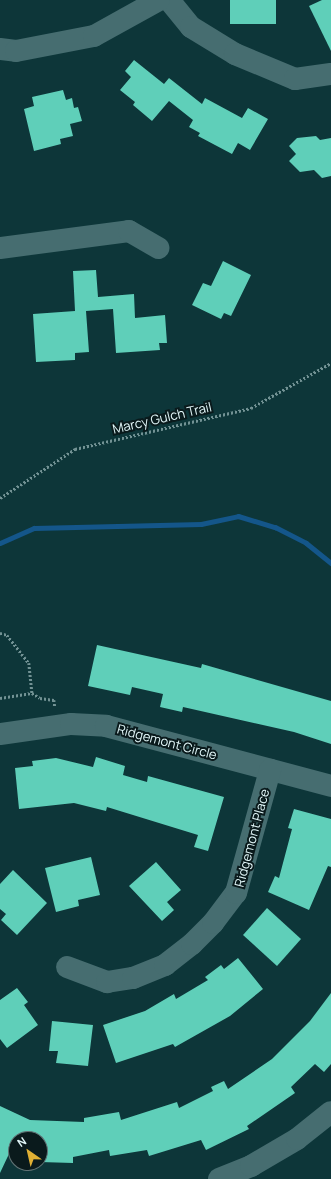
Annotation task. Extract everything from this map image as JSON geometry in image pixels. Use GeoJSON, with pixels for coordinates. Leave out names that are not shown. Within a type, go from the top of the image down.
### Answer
{"type":"FeatureCollection","features":[{"type":"Feature","properties":{"kind":"street"},"geometry":{"type":"LineString","coordinates":[[0,49],[16,51],[94,36],[159,0]]}},
{"type":"Feature","properties":{"kind":"street"},"geometry":{"type":"LineString","coordinates":[[169,0],[191,27],[235,54],[295,79],[331,74]]}},
{"type":"Feature","properties":{"kind":"street"},"geometry":{"type":"LineString","coordinates":[[0,248],[129,231],[158,248]]}},
{"type":"Feature","properties":{"kind":"street","name":"Ridgemont Circle"},"geometry":{"type":"LineString","coordinates":[[0,734],[55,725],[106,726],[331,786]]}},
{"type":"Feature","properties":{"kind":"street","name":"Ridgemont Place"},"geometry":{"type":"LineString","coordinates":[[67,967],[107,982],[133,978],[165,965],[203,934],[236,893],[270,770]]}},
{"type":"Feature","properties":{"kind":"street"},"geometry":{"type":"LineString","coordinates":[[219,1179],[251,1166],[297,1139],[331,1112]]}},
{"type":"Feature","properties":{"kind":"path","name":"Marcy Gulch Trail"},"geometry":{"type":"LineString","coordinates":[[0,498],[75,449],[251,408],[331,363]]}},
{"type":"Feature","properties":{"kind":"path"},"geometry":{"type":"LineString","coordinates":[[0,633],[8,636],[29,663],[32,693]]}},
{"type":"Feature","properties":{"kind":"path"},"geometry":{"type":"LineString","coordinates":[[0,698],[32,693],[40,698],[54,700],[55,725]]}},
{"type":"Feature","properties":{"kind":"building"},"geometry":{"type":"Polygon","coordinates":[[[230,0],[276,0],[276,24],[230,24],[230,0]]]}},
{"type":"Feature","properties":{"kind":"building"},"geometry":{"type":"Polygon","coordinates":[[[322,0],[331,0],[331,51],[309,6],[322,0]]]}},
{"type":"Feature","properties":{"kind":"building"},"geometry":{"type":"Polygon","coordinates":[[[134,60],[164,84],[169,78],[202,104],[205,98],[242,118],[248,108],[268,119],[250,150],[238,143],[232,154],[198,136],[200,133],[189,127],[193,120],[169,101],[152,121],[133,105],[135,102],[120,90],[131,77],[125,71],[134,60]]]}},
{"type":"Feature","properties":{"kind":"building"},"geometry":{"type":"Polygon","coordinates":[[[63,90],[66,100],[72,98],[74,108],[78,107],[82,121],[70,124],[73,136],[60,139],[61,144],[34,151],[24,109],[34,106],[32,97],[63,90]]]}},
{"type":"Feature","properties":{"kind":"building"},"geometry":{"type":"Polygon","coordinates":[[[316,136],[320,140],[331,138],[331,176],[322,178],[314,170],[300,172],[289,161],[296,154],[289,146],[297,138],[316,136]]]}},
{"type":"Feature","properties":{"kind":"building"},"geometry":{"type":"Polygon","coordinates":[[[223,261],[251,275],[231,316],[224,313],[221,319],[192,305],[203,283],[211,286],[223,261]]]}},
{"type":"Feature","properties":{"kind":"building"},"geometry":{"type":"Polygon","coordinates":[[[96,270],[98,297],[134,294],[135,318],[165,315],[167,343],[159,343],[160,350],[116,353],[113,309],[86,311],[89,352],[75,353],[75,360],[36,362],[33,314],[75,311],[73,271],[96,270]]]}},
{"type":"Feature","properties":{"kind":"building"},"geometry":{"type":"Polygon","coordinates":[[[97,645],[201,668],[202,664],[331,701],[331,744],[294,732],[183,707],[182,712],[160,707],[163,694],[132,687],[130,695],[88,686],[97,645]]]}},
{"type":"Feature","properties":{"kind":"building"},"geometry":{"type":"Polygon","coordinates":[[[96,757],[125,766],[123,775],[147,782],[148,776],[224,797],[208,851],[194,847],[198,835],[107,807],[106,811],[74,803],[19,809],[15,768],[33,766],[32,761],[56,758],[93,767],[96,757]]]}},
{"type":"Feature","properties":{"kind":"building"},"geometry":{"type":"Polygon","coordinates":[[[294,809],[331,819],[331,867],[328,866],[309,910],[268,892],[275,876],[279,878],[292,829],[288,828],[294,809]]]}},
{"type":"Feature","properties":{"kind":"building"},"geometry":{"type":"Polygon","coordinates":[[[91,857],[100,895],[78,900],[79,906],[56,912],[45,868],[91,857]]]}},
{"type":"Feature","properties":{"kind":"building"},"geometry":{"type":"Polygon","coordinates":[[[156,862],[181,890],[167,902],[174,910],[162,921],[129,886],[156,862]]]}},
{"type":"Feature","properties":{"kind":"building"},"geometry":{"type":"Polygon","coordinates":[[[13,870],[47,903],[17,935],[1,920],[6,914],[0,909],[0,884],[13,870]]]}},
{"type":"Feature","properties":{"kind":"building"},"geometry":{"type":"Polygon","coordinates":[[[267,908],[301,939],[277,966],[243,935],[267,908]]]}},
{"type":"Feature","properties":{"kind":"building"},"geometry":{"type":"Polygon","coordinates":[[[238,958],[263,989],[230,1016],[175,1047],[173,1044],[116,1063],[103,1025],[145,1011],[174,994],[176,999],[208,980],[205,977],[221,965],[224,969],[238,958]]]}},
{"type":"Feature","properties":{"kind":"building"},"geometry":{"type":"Polygon","coordinates":[[[17,988],[28,1002],[24,1005],[38,1025],[7,1048],[0,1039],[0,1000],[17,988]]]}},
{"type":"Feature","properties":{"kind":"building"},"geometry":{"type":"Polygon","coordinates":[[[331,993],[331,1064],[324,1072],[315,1064],[291,1087],[295,1093],[247,1126],[249,1129],[206,1150],[201,1140],[149,1156],[147,1150],[110,1156],[109,1150],[73,1157],[73,1163],[48,1162],[48,1131],[8,1131],[8,1156],[0,1173],[0,1106],[30,1120],[84,1122],[84,1118],[119,1112],[121,1120],[177,1102],[179,1108],[213,1091],[211,1087],[224,1081],[228,1089],[272,1059],[310,1021],[331,993]]]}},
{"type":"Feature","properties":{"kind":"building"},"geometry":{"type":"Polygon","coordinates":[[[52,1021],[93,1025],[88,1066],[56,1063],[58,1051],[49,1051],[52,1021]]]}},
{"type":"Feature","properties":{"kind":"waterway"},"geometry":{"type":"LineString","coordinates":[[0,543],[34,528],[201,524],[238,516],[275,527],[306,543],[331,563]]}}]}
